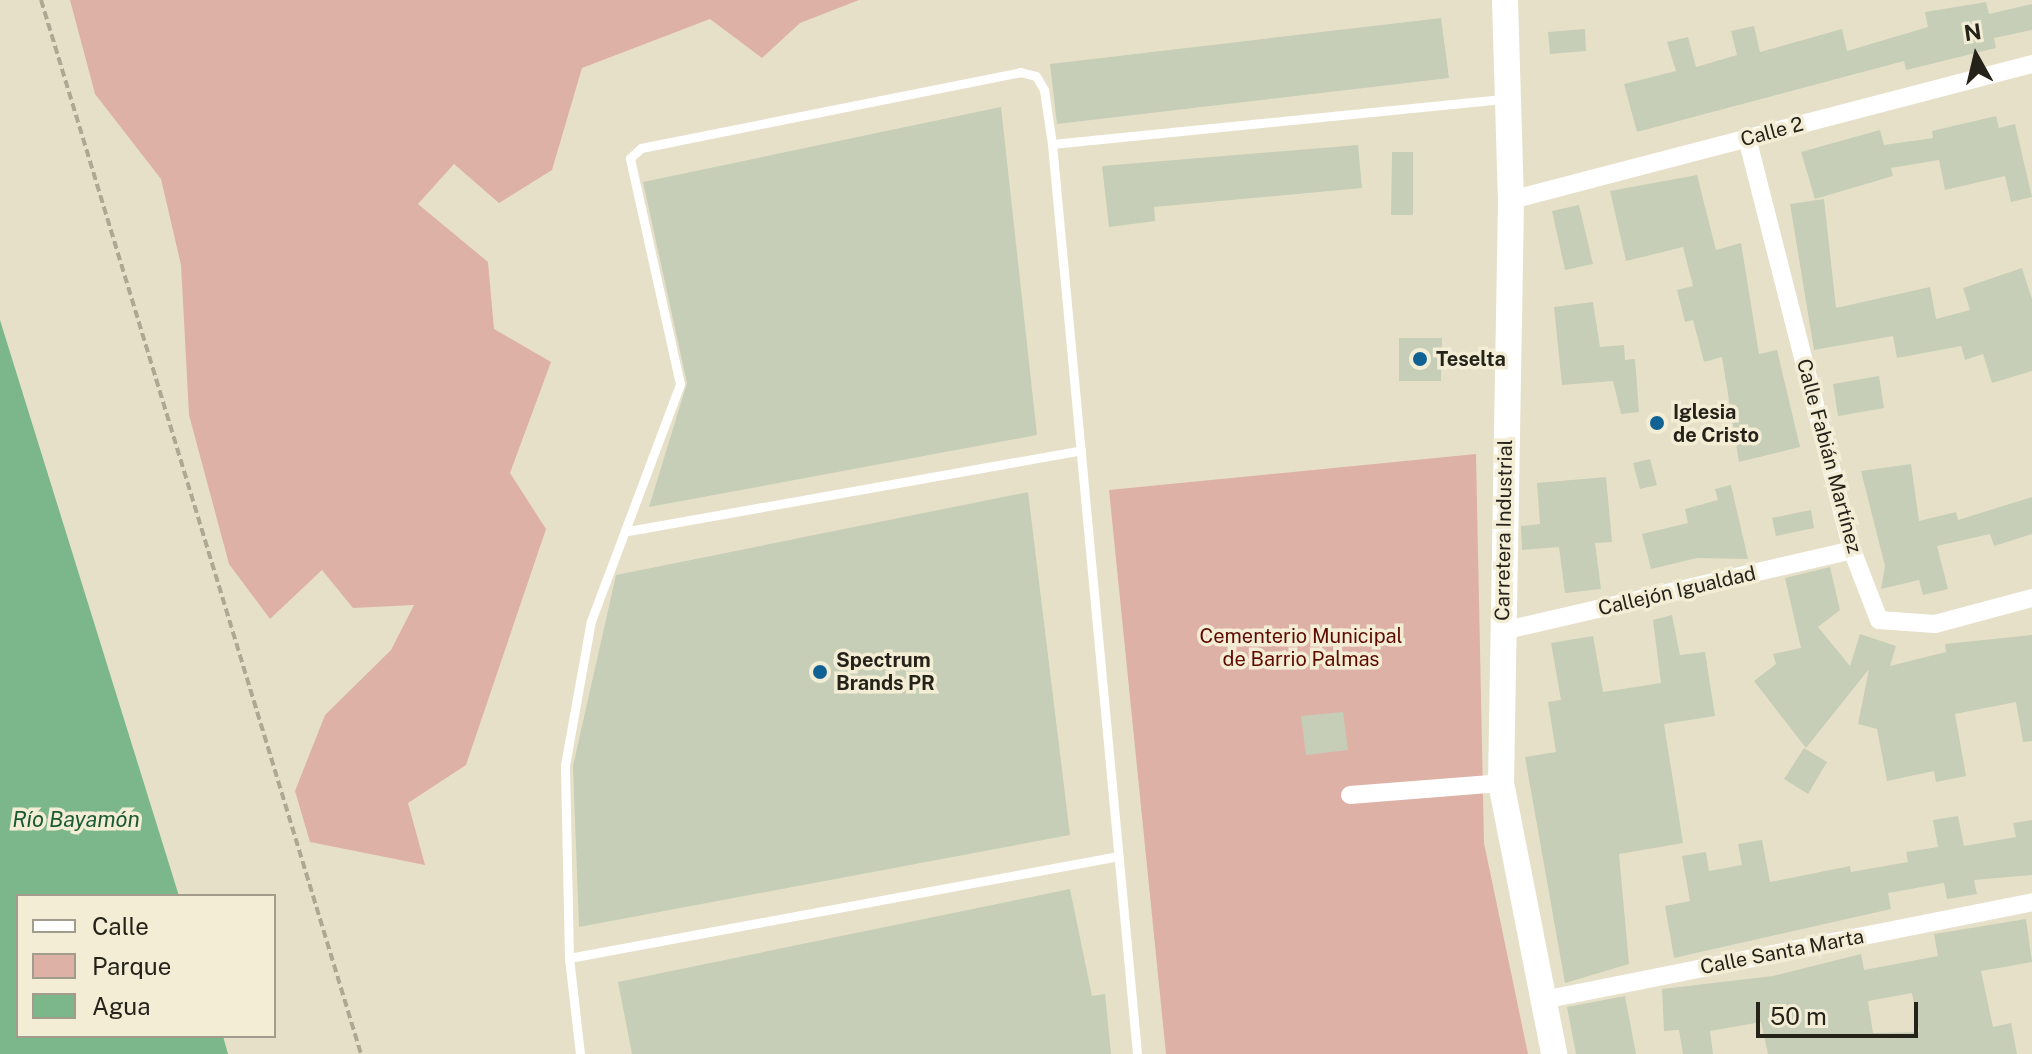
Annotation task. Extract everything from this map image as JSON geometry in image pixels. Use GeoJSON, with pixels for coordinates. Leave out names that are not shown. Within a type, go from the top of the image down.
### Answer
{"type":"FeatureCollection","features":[{"type":"Feature","properties":{"kind":"street","name":"Carretera Industrial"},"geometry":{"type":"LineString","coordinates":[[1505,0],[1511,200],[1501,783],[1554,1054]]}},
{"type":"Feature","properties":{"kind":"street","name":"Calle 2"},"geometry":{"type":"LineString","coordinates":[[1511,200],[2032,64]]}},
{"type":"Feature","properties":{"kind":"street","name":"Calle Fabián Martínez"},"geometry":{"type":"LineString","coordinates":[[1747,138],[1852,550],[1879,620],[1935,624],[2032,598]]}},
{"type":"Feature","properties":{"kind":"street","name":"Callejón Igualdad"},"geometry":{"type":"LineString","coordinates":[[1502,631],[1852,550]]}},
{"type":"Feature","properties":{"kind":"street"},"geometry":{"type":"LineString","coordinates":[[1350,795],[1501,783]]}},
{"type":"Feature","properties":{"kind":"street","name":"Calle Santa Marta"},"geometry":{"type":"LineString","coordinates":[[1543,1000],[2027,904]]}},
{"type":"Feature","properties":{"kind":"lane"},"geometry":{"type":"LineString","coordinates":[[580,1054],[569,958],[565,765],[591,621],[628,531],[680,384],[628,171],[641,148],[1020,72],[1036,76],[1044,90],[1052,144],[1137,1054]]}},
{"type":"Feature","properties":{"kind":"lane"},"geometry":{"type":"LineString","coordinates":[[1052,144],[1508,98]]}},
{"type":"Feature","properties":{"kind":"lane"},"geometry":{"type":"LineString","coordinates":[[628,531],[1081,450]]}},
{"type":"Feature","properties":{"kind":"lane"},"geometry":{"type":"LineString","coordinates":[[569,958],[1119,856]]}},
{"type":"Feature","properties":{"kind":"path"},"geometry":{"type":"LineString","coordinates":[[41,0],[361,1054]]}},
{"type":"Feature","properties":{"kind":"green space"},"geometry":{"type":"Polygon","coordinates":[[[70,0],[859,0],[800,23],[762,58],[710,19],[582,68],[552,170],[499,203],[454,164],[418,204],[488,262],[494,329],[551,362],[510,473],[546,529],[466,765],[408,803],[425,865],[310,842],[295,791],[325,715],[391,650],[414,605],[353,608],[322,570],[270,619],[229,564],[189,415],[181,265],[161,179],[95,94],[70,0]]]}},
{"type":"Feature","properties":{"kind":"green space","name":"Cementerio Municipal de Barrio Palmas"},"geometry":{"type":"Polygon","coordinates":[[[1476,454],[1484,843],[1528,1054],[1166,1054],[1109,490],[1476,454]]]}},
{"type":"Feature","properties":{"kind":"water","name":"Río Bayamón"},"geometry":{"type":"Polygon","coordinates":[[[0,320],[178,894],[16,894],[16,1038],[224,1038],[228,1054],[0,1054],[0,320]]]}},
{"type":"Feature","properties":{"kind":"building"},"geometry":{"type":"Polygon","coordinates":[[[1986,2],[1989,14],[2032,4],[2032,30],[1994,38],[1996,48],[1906,70],[1904,61],[1637,132],[1624,84],[1676,71],[1667,42],[1688,37],[1696,67],[1737,55],[1731,31],[1754,26],[1760,52],[1842,29],[1847,51],[1928,27],[1925,12],[1986,2]]]}},
{"type":"Feature","properties":{"kind":"building"},"geometry":{"type":"Polygon","coordinates":[[[1441,18],[1449,78],[1057,124],[1050,64],[1441,18]]]}},
{"type":"Feature","properties":{"kind":"building"},"geometry":{"type":"Polygon","coordinates":[[[1585,29],[1586,51],[1550,54],[1548,32],[1585,29]]]}},
{"type":"Feature","properties":{"kind":"building"},"geometry":{"type":"Polygon","coordinates":[[[1001,107],[1037,435],[649,507],[687,383],[643,182],[1001,107]]]}},
{"type":"Feature","properties":{"kind":"building"},"geometry":{"type":"Polygon","coordinates":[[[1996,116],[1999,128],[2015,124],[2032,197],[2011,202],[2005,176],[1945,190],[1939,160],[1891,168],[1893,176],[1815,199],[1801,152],[1880,130],[1884,145],[1933,138],[1932,131],[1996,116]]]}},
{"type":"Feature","properties":{"kind":"building"},"geometry":{"type":"Polygon","coordinates":[[[1358,145],[1362,188],[1154,207],[1155,221],[1109,227],[1102,166],[1358,145]]]}},
{"type":"Feature","properties":{"kind":"building"},"geometry":{"type":"Polygon","coordinates":[[[1392,152],[1413,152],[1413,215],[1391,215],[1392,152]]]}},
{"type":"Feature","properties":{"kind":"building"},"geometry":{"type":"Polygon","coordinates":[[[1697,175],[1716,250],[1741,243],[1759,354],[1777,350],[1800,447],[1739,462],[1722,357],[1704,362],[1693,320],[1685,322],[1677,290],[1693,286],[1683,247],[1626,261],[1610,191],[1697,175]]]}},
{"type":"Feature","properties":{"kind":"building"},"geometry":{"type":"Polygon","coordinates":[[[1824,199],[1836,308],[1930,287],[1936,319],[1970,310],[1963,288],[2022,268],[2032,299],[2032,371],[1992,383],[1983,354],[1965,360],[1961,346],[1897,358],[1893,336],[1814,350],[1790,204],[1824,199]]]}},
{"type":"Feature","properties":{"kind":"building"},"geometry":{"type":"Polygon","coordinates":[[[1579,205],[1593,264],[1565,270],[1552,211],[1579,205]]]}},
{"type":"Feature","properties":{"kind":"building"},"geometry":{"type":"Polygon","coordinates":[[[1593,302],[1600,347],[1624,345],[1625,360],[1635,359],[1639,412],[1621,414],[1613,381],[1562,385],[1554,307],[1593,302]]]}},
{"type":"Feature","properties":{"kind":"building","name":"Teselta"},"geometry":{"type":"Polygon","coordinates":[[[1399,338],[1442,338],[1441,381],[1399,381],[1399,338]]]}},
{"type":"Feature","properties":{"kind":"building"},"geometry":{"type":"Polygon","coordinates":[[[1879,376],[1884,408],[1838,416],[1833,384],[1879,376]]]}},
{"type":"Feature","properties":{"kind":"building"},"geometry":{"type":"Polygon","coordinates":[[[1650,459],[1657,485],[1640,489],[1633,463],[1650,459]]]}},
{"type":"Feature","properties":{"kind":"building"},"geometry":{"type":"Polygon","coordinates":[[[1911,464],[1919,521],[1956,512],[1958,520],[2032,497],[2032,534],[1994,546],[1990,534],[1937,546],[1948,589],[1923,595],[1919,580],[1881,589],[1885,566],[1861,471],[1911,464]]]}},
{"type":"Feature","properties":{"kind":"building"},"geometry":{"type":"Polygon","coordinates":[[[1606,477],[1612,542],[1595,543],[1601,589],[1565,593],[1559,547],[1522,550],[1521,526],[1540,524],[1537,483],[1606,477]]]}},
{"type":"Feature","properties":{"kind":"building"},"geometry":{"type":"Polygon","coordinates":[[[1731,485],[1748,559],[1697,558],[1651,569],[1642,534],[1688,523],[1685,509],[1718,500],[1715,489],[1731,485]]]}},
{"type":"Feature","properties":{"kind":"building","name":"Spectrum Brands PR"},"geometry":{"type":"Polygon","coordinates":[[[1028,492],[1070,835],[579,927],[573,766],[616,575],[1028,492]]]}},
{"type":"Feature","properties":{"kind":"building"},"geometry":{"type":"Polygon","coordinates":[[[1811,510],[1814,528],[1776,536],[1772,518],[1811,510]]]}},
{"type":"Feature","properties":{"kind":"building"},"geometry":{"type":"Polygon","coordinates":[[[1830,567],[1840,610],[1818,627],[1850,666],[1860,634],[1896,646],[1890,666],[1946,652],[1945,644],[2032,635],[2032,741],[2023,742],[2016,702],[1955,714],[1966,776],[1936,782],[1934,771],[1887,781],[1877,729],[1858,724],[1869,669],[1806,748],[1754,681],[1776,664],[1773,654],[1801,648],[1785,578],[1830,567]]]}},
{"type":"Feature","properties":{"kind":"building"},"geometry":{"type":"Polygon","coordinates":[[[1672,615],[1680,655],[1705,652],[1715,716],[1664,724],[1683,843],[1619,854],[1629,964],[1565,983],[1525,757],[1556,752],[1548,702],[1561,700],[1551,643],[1593,636],[1603,692],[1661,683],[1653,620],[1672,615]]]}},
{"type":"Feature","properties":{"kind":"building"},"geometry":{"type":"Polygon","coordinates":[[[1343,712],[1348,750],[1306,755],[1301,716],[1343,712]]]}},
{"type":"Feature","properties":{"kind":"building"},"geometry":{"type":"Polygon","coordinates":[[[1804,748],[1827,762],[1808,794],[1784,779],[1804,748]]]}},
{"type":"Feature","properties":{"kind":"building"},"geometry":{"type":"Polygon","coordinates":[[[1958,816],[1964,846],[2016,837],[2013,823],[2032,820],[2032,875],[1974,880],[1977,894],[1947,899],[1944,883],[1888,893],[1891,909],[1674,958],[1665,906],[1690,901],[1682,856],[1706,852],[1709,871],[1742,865],[1738,844],[1762,840],[1770,882],[1850,866],[1851,872],[1908,862],[1906,852],[1938,847],[1933,820],[1958,816]]]}},
{"type":"Feature","properties":{"kind":"building"},"geometry":{"type":"Polygon","coordinates":[[[1070,889],[1092,996],[1105,994],[1111,1054],[632,1054],[618,982],[1070,889]]]}},
{"type":"Feature","properties":{"kind":"building"},"geometry":{"type":"Polygon","coordinates":[[[2026,919],[2032,962],[1981,971],[1993,1027],[2011,1023],[2017,1054],[1768,1054],[1761,1022],[1710,1031],[1713,1054],[1683,1054],[1679,1030],[1664,1031],[1662,989],[1773,976],[1861,954],[1864,970],[1938,956],[1934,934],[2026,919]],[[1912,993],[1868,1001],[1873,1033],[1919,1032],[1912,993]]]}},
{"type":"Feature","properties":{"kind":"building"},"geometry":{"type":"Polygon","coordinates":[[[1625,996],[1636,1054],[1576,1054],[1567,1007],[1625,996]]]}},
{"type":"Feature","properties":{"kind":"place","name":"Teselta"},"geometry":{"type":"Point","coordinates":[1420,359]}},
{"type":"Feature","properties":{"kind":"place","name":"Iglesia de Cristo"},"geometry":{"type":"Point","coordinates":[1657,423]}},
{"type":"Feature","properties":{"kind":"place","name":"Spectrum Brands PR"},"geometry":{"type":"Point","coordinates":[820,672]}}]}
